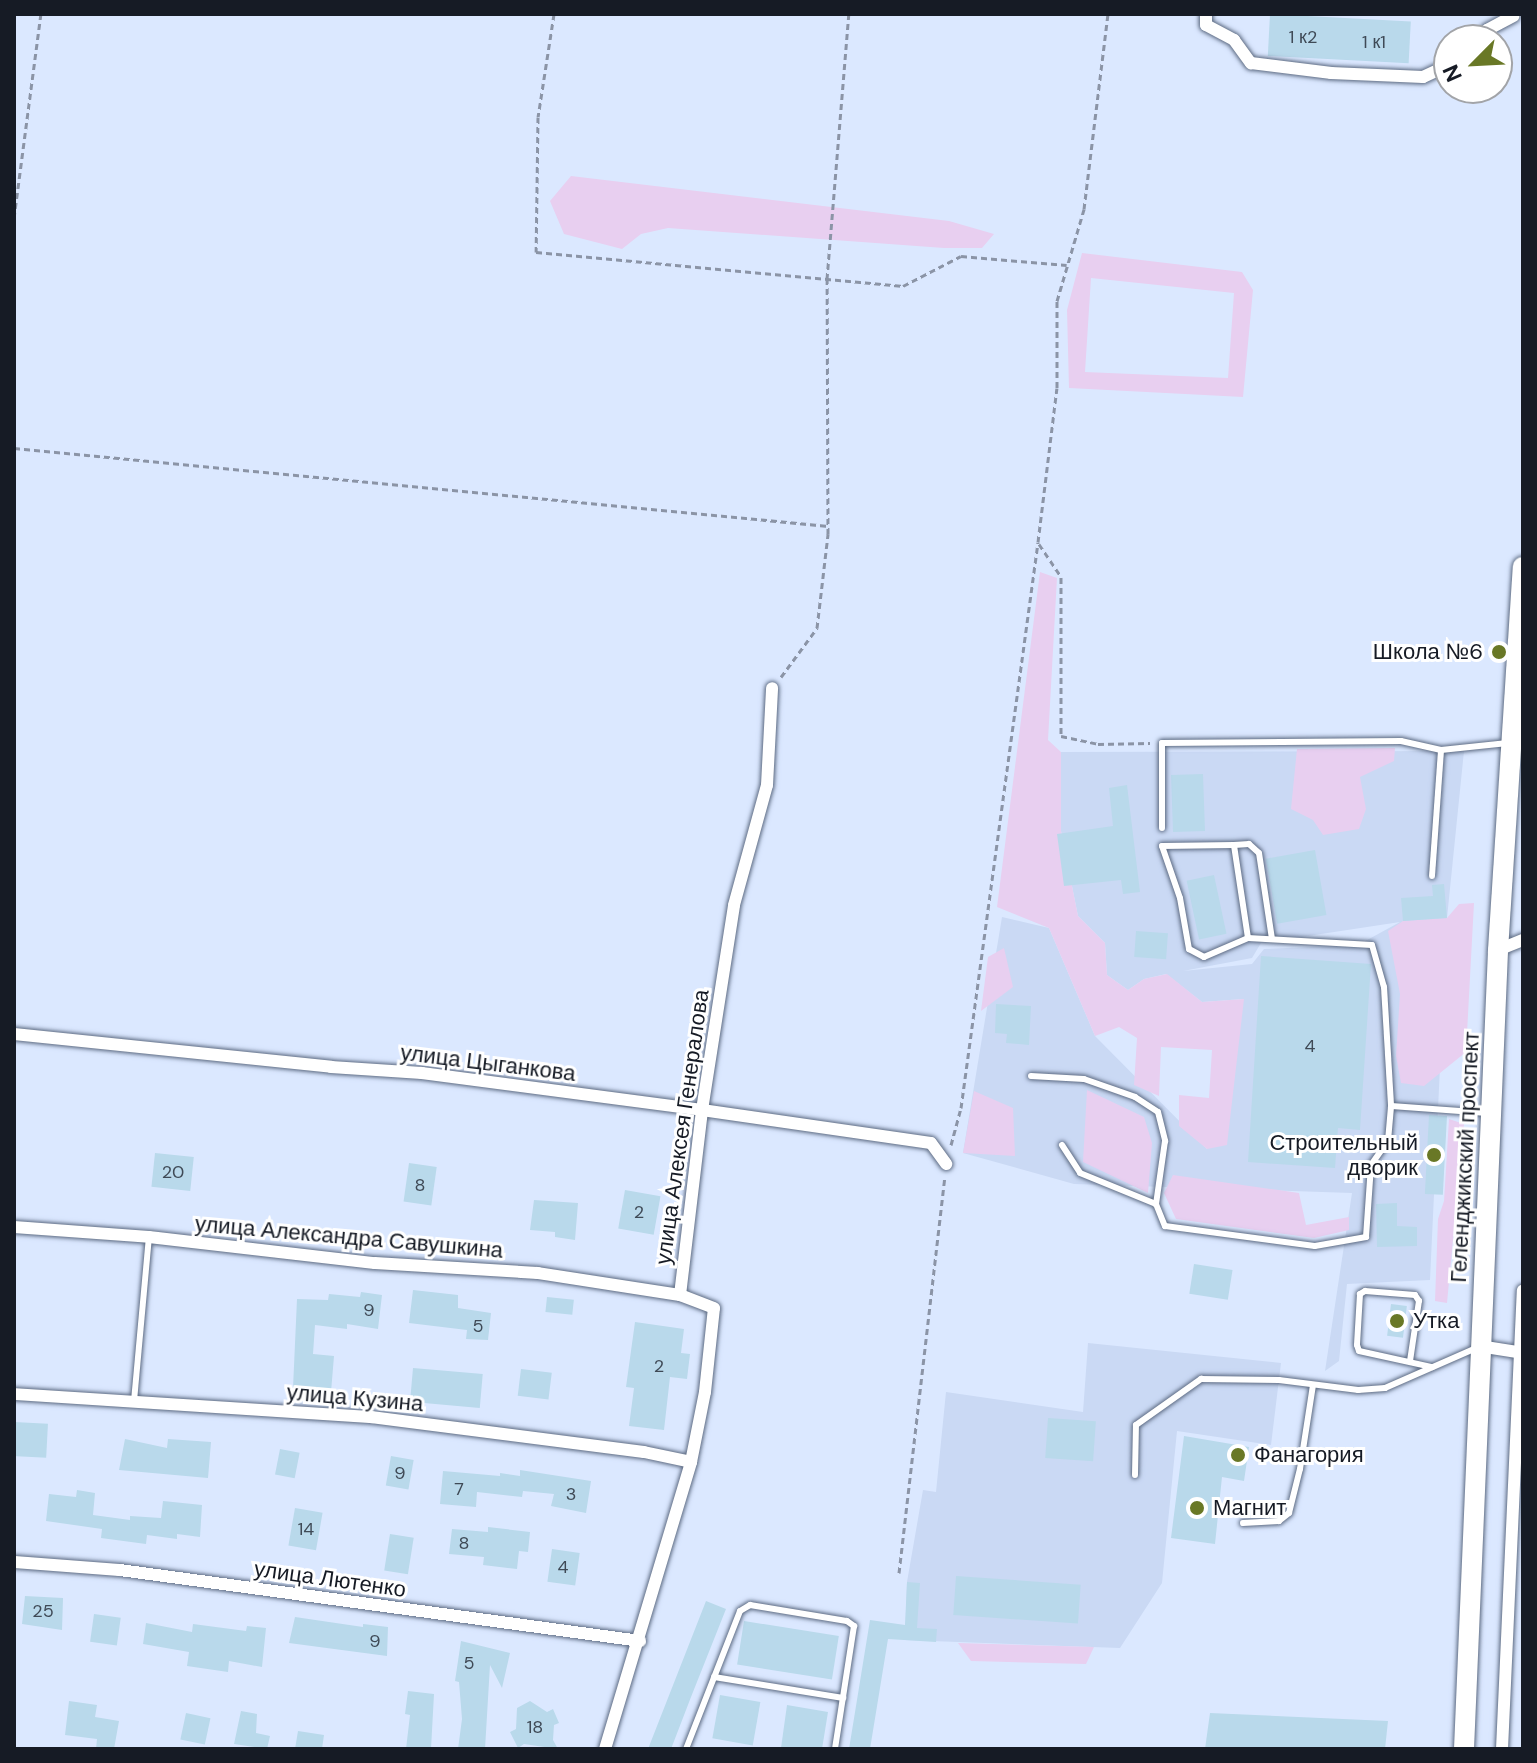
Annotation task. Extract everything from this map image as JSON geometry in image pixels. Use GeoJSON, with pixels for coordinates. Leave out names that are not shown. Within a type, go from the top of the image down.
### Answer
{"type":"FeatureCollection","features":[{"type":"Feature","properties":{"kind":"main road","name":"Геленджикский проспект"},"geometry":{"type":"LineString","coordinates":[[1464,1749],[1498,950],[1512,743],[1518,711],[1523,567]]}},
{"type":"Feature","properties":{"kind":"street"},"geometry":{"type":"LineString","coordinates":[[1206,14],[1206,25],[1234,40],[1251,63],[1331,73],[1423,77],[1433,72]]}},
{"type":"Feature","properties":{"kind":"street","name":"улица Алексея Генералова"},"geometry":{"type":"LineString","coordinates":[[605,1749],[640,1641],[691,1462],[705,1392],[714,1308],[680,1295],[702,1110],[734,905],[767,785],[772,688]]}},
{"type":"Feature","properties":{"kind":"street"},"geometry":{"type":"LineString","coordinates":[[1498,950],[1523,940]]}},
{"type":"Feature","properties":{"kind":"street","name":"улица Цыганкова"},"geometry":{"type":"LineString","coordinates":[[14,1034],[331,1067],[422,1073],[702,1110],[931,1143],[946,1164]]}},
{"type":"Feature","properties":{"kind":"street","name":"улица Александра Савушкина"},"geometry":{"type":"LineString","coordinates":[[14,1227],[149,1237],[375,1263],[538,1273],[680,1295]]}},
{"type":"Feature","properties":{"kind":"street"},"geometry":{"type":"LineString","coordinates":[[1502,1749],[1523,1290]]}},
{"type":"Feature","properties":{"kind":"street"},"geometry":{"type":"LineString","coordinates":[[1479,1346],[1521,1353]]}},
{"type":"Feature","properties":{"kind":"street","name":"улица Кузина"},"geometry":{"type":"LineString","coordinates":[[14,1394],[371,1417],[644,1452],[691,1462]]}},
{"type":"Feature","properties":{"kind":"street","name":"улица Лютенко"},"geometry":{"type":"LineString","coordinates":[[14,1562],[120,1570],[640,1641]]}},
{"type":"Feature","properties":{"kind":"lane"},"geometry":{"type":"LineString","coordinates":[[1162,828],[1162,743],[1401,741],[1441,750],[1512,743]]}},
{"type":"Feature","properties":{"kind":"lane"},"geometry":{"type":"LineString","coordinates":[[1432,876],[1441,750]]}},
{"type":"Feature","properties":{"kind":"lane"},"geometry":{"type":"LineString","coordinates":[[1031,1076],[1084,1079],[1135,1097],[1158,1112],[1165,1141],[1156,1204],[1165,1226],[1315,1246],[1366,1237],[1371,1165],[1388,1141],[1391,1106],[1384,987],[1372,945],[1248,938],[1204,957],[1189,949],[1180,898],[1162,846],[1249,844],[1259,853],[1272,939]]}},
{"type":"Feature","properties":{"kind":"lane"},"geometry":{"type":"LineString","coordinates":[[1234,845],[1248,938]]}},
{"type":"Feature","properties":{"kind":"lane"},"geometry":{"type":"LineString","coordinates":[[1391,1106],[1492,1113]]}},
{"type":"Feature","properties":{"kind":"lane"},"geometry":{"type":"LineString","coordinates":[[1062,1145],[1080,1173],[1156,1204]]}},
{"type":"Feature","properties":{"kind":"lane"},"geometry":{"type":"LineString","coordinates":[[134,1401],[149,1237]]}},
{"type":"Feature","properties":{"kind":"lane"},"geometry":{"type":"LineString","coordinates":[[1410,1361],[1419,1301],[1415,1295],[1365,1291],[1360,1294],[1359,1351],[1432,1367]]}},
{"type":"Feature","properties":{"kind":"lane"},"geometry":{"type":"LineString","coordinates":[[1135,1475],[1136,1425],[1201,1379],[1358,1390],[1385,1388],[1479,1346]]}},
{"type":"Feature","properties":{"kind":"lane"},"geometry":{"type":"LineString","coordinates":[[1243,1523],[1279,1521],[1289,1513],[1300,1469],[1313,1385]]}},
{"type":"Feature","properties":{"kind":"lane"},"geometry":{"type":"LineString","coordinates":[[686,1749],[742,1607],[764,1607],[851,1622],[854,1630],[835,1749]]}},
{"type":"Feature","properties":{"kind":"lane"},"geometry":{"type":"LineString","coordinates":[[714,1677],[843,1698]]}},
{"type":"Feature","properties":{"kind":"path"},"geometry":{"type":"LineString","coordinates":[[14,218],[41,14]]}},
{"type":"Feature","properties":{"kind":"path"},"geometry":{"type":"LineString","coordinates":[[554,14],[538,117],[536,252],[903,286],[961,256],[1067,265]]}},
{"type":"Feature","properties":{"kind":"path"},"geometry":{"type":"LineString","coordinates":[[772,688],[817,628],[828,526],[827,279],[849,14]]}},
{"type":"Feature","properties":{"kind":"path"},"geometry":{"type":"LineString","coordinates":[[899,1573],[946,1164],[961,1108],[1038,542],[1057,388],[1057,301],[1084,209],[1108,14]]}},
{"type":"Feature","properties":{"kind":"path"},"geometry":{"type":"LineString","coordinates":[[14,448],[828,526]]}},
{"type":"Feature","properties":{"kind":"path"},"geometry":{"type":"LineString","coordinates":[[1038,542],[1061,577],[1061,736],[1098,744],[1162,743]]}},
{"type":"Feature","properties":{"kind":"shaded area"},"geometry":{"type":"Polygon","coordinates":[[[571,176],[949,221],[994,234],[982,248],[944,248],[668,228],[641,234],[622,249],[564,234],[550,201],[571,176]]]}},
{"type":"Feature","properties":{"kind":"shaded area"},"geometry":{"type":"Polygon","coordinates":[[[1082,253],[1242,272],[1253,290],[1243,397],[1069,388],[1067,310],[1082,253]],[[1091,278],[1085,372],[1228,378],[1234,293],[1091,278]]]}},
{"type":"Feature","properties":{"kind":"shaded area"},"geometry":{"type":"Polygon","coordinates":[[[1040,572],[1057,578],[1048,740],[1061,752],[1061,831],[1078,916],[1105,943],[1107,975],[1128,990],[1144,979],[1167,974],[1202,1002],[1244,999],[1227,1145],[1207,1149],[1179,1126],[1179,1095],[1209,1098],[1212,1050],[1161,1047],[1159,1096],[1134,1085],[1137,1038],[1119,1027],[1095,1036],[1049,928],[997,907],[1040,572]]]}},
{"type":"Feature","properties":{"kind":"shaded area"},"geometry":{"type":"Polygon","coordinates":[[[1395,748],[1394,761],[1360,777],[1366,809],[1359,829],[1323,835],[1313,820],[1291,809],[1297,749],[1395,748]]]}},
{"type":"Feature","properties":{"kind":"shaded area"},"geometry":{"type":"Polygon","coordinates":[[[1464,751],[1447,918],[1430,1280],[1347,1284],[1339,1361],[1325,1371],[1352,1193],[1074,1184],[963,1153],[1002,917],[1049,928],[1095,1036],[1207,1149],[1243,999],[1202,1002],[1166,974],[1144,979],[1128,990],[1107,975],[1105,943],[1078,916],[1061,831],[1061,752],[1464,751]],[[1400,922],[1261,943],[1252,958],[1183,971],[1252,964],[1264,949],[1358,945],[1400,922]]]}},
{"type":"Feature","properties":{"kind":"shaded area"},"geometry":{"type":"Polygon","coordinates":[[[1474,903],[1466,1052],[1424,1086],[1401,1083],[1396,1056],[1400,994],[1388,931],[1403,921],[1447,918],[1459,904],[1474,903]]]}},
{"type":"Feature","properties":{"kind":"shaded area"},"geometry":{"type":"Polygon","coordinates":[[[1004,948],[1013,987],[981,1011],[988,957],[1004,948]]]}},
{"type":"Feature","properties":{"kind":"shaded area"},"geometry":{"type":"Polygon","coordinates":[[[1087,1090],[1144,1117],[1152,1143],[1148,1193],[1083,1162],[1087,1090]]]}},
{"type":"Feature","properties":{"kind":"shaded area"},"geometry":{"type":"Polygon","coordinates":[[[974,1091],[1013,1108],[1015,1156],[963,1153],[974,1091]]]}},
{"type":"Feature","properties":{"kind":"shaded area"},"geometry":{"type":"Polygon","coordinates":[[[1449,1119],[1464,1124],[1447,1303],[1435,1301],[1438,1219],[1444,1201],[1449,1119]]]}},
{"type":"Feature","properties":{"kind":"shaded area"},"geometry":{"type":"Polygon","coordinates":[[[1173,1175],[1299,1193],[1306,1225],[1349,1217],[1349,1230],[1314,1238],[1176,1219],[1164,1193],[1173,1175]]]}},
{"type":"Feature","properties":{"kind":"shaded area"},"geometry":{"type":"Polygon","coordinates":[[[1088,1343],[1281,1363],[1271,1445],[1177,1431],[1162,1583],[1120,1648],[905,1640],[907,1582],[923,1490],[936,1492],[946,1392],[1083,1412],[1088,1343]]]}},
{"type":"Feature","properties":{"kind":"shaded area"},"geometry":{"type":"Polygon","coordinates":[[[958,1643],[1094,1647],[1086,1664],[971,1661],[958,1643]]]}},
{"type":"Feature","properties":{"kind":"building"},"geometry":{"type":"Polygon","coordinates":[[[1270,14],[1411,21],[1409,63],[1268,56],[1270,14]]]}},
{"type":"Feature","properties":{"kind":"building"},"geometry":{"type":"Polygon","coordinates":[[[1203,774],[1205,831],[1173,832],[1171,775],[1203,774]]]}},
{"type":"Feature","properties":{"kind":"building"},"geometry":{"type":"Polygon","coordinates":[[[1127,785],[1140,892],[1123,894],[1121,880],[1064,886],[1057,834],[1113,826],[1109,788],[1127,785]]]}},
{"type":"Feature","properties":{"kind":"building"},"geometry":{"type":"Polygon","coordinates":[[[1315,850],[1326,915],[1277,924],[1266,859],[1315,850]]]}},
{"type":"Feature","properties":{"kind":"building"},"geometry":{"type":"Polygon","coordinates":[[[1214,875],[1226,934],[1199,940],[1187,881],[1214,875]]]}},
{"type":"Feature","properties":{"kind":"building"},"geometry":{"type":"Polygon","coordinates":[[[1444,884],[1447,918],[1403,921],[1401,898],[1433,896],[1432,885],[1444,884]]]}},
{"type":"Feature","properties":{"kind":"building"},"geometry":{"type":"Polygon","coordinates":[[[1136,931],[1168,933],[1166,959],[1134,957],[1136,931]]]}},
{"type":"Feature","properties":{"kind":"building"},"geometry":{"type":"Polygon","coordinates":[[[1261,956],[1371,964],[1360,1130],[1338,1128],[1335,1168],[1248,1162],[1261,956]]]}},
{"type":"Feature","properties":{"kind":"building"},"geometry":{"type":"Polygon","coordinates":[[[996,1004],[1031,1006],[1029,1045],[1006,1043],[1007,1034],[995,1033],[996,1004]]]}},
{"type":"Feature","properties":{"kind":"building","name":"Строительный дворик"},"geometry":{"type":"Polygon","coordinates":[[[1429,1115],[1447,1116],[1443,1195],[1425,1194],[1429,1115]]]}},
{"type":"Feature","properties":{"kind":"building"},"geometry":{"type":"Polygon","coordinates":[[[155,1153],[194,1157],[190,1191],[151,1187],[155,1153]]]}},
{"type":"Feature","properties":{"kind":"building"},"geometry":{"type":"Polygon","coordinates":[[[409,1163],[437,1167],[431,1206],[404,1202],[409,1163]]]}},
{"type":"Feature","properties":{"kind":"building"},"geometry":{"type":"Polygon","coordinates":[[[625,1190],[660,1196],[654,1235],[618,1228],[625,1190]]]}},
{"type":"Feature","properties":{"kind":"building"},"geometry":{"type":"Polygon","coordinates":[[[534,1200],[578,1203],[575,1240],[555,1237],[555,1232],[530,1230],[534,1200]]]}},
{"type":"Feature","properties":{"kind":"building"},"geometry":{"type":"Polygon","coordinates":[[[1397,1203],[1397,1226],[1417,1227],[1417,1246],[1377,1247],[1376,1204],[1397,1203]]]}},
{"type":"Feature","properties":{"kind":"building"},"geometry":{"type":"Polygon","coordinates":[[[1194,1264],[1233,1270],[1228,1300],[1189,1294],[1194,1264]]]}},
{"type":"Feature","properties":{"kind":"building"},"geometry":{"type":"Polygon","coordinates":[[[413,1290],[458,1295],[458,1308],[491,1313],[488,1340],[466,1339],[467,1330],[409,1323],[413,1290]]]}},
{"type":"Feature","properties":{"kind":"building"},"geometry":{"type":"Polygon","coordinates":[[[361,1292],[382,1295],[378,1329],[347,1324],[347,1329],[315,1325],[313,1354],[334,1356],[331,1392],[293,1388],[297,1299],[328,1300],[329,1294],[360,1297],[361,1292]]]}},
{"type":"Feature","properties":{"kind":"building"},"geometry":{"type":"Polygon","coordinates":[[[547,1297],[574,1300],[572,1315],[545,1312],[547,1297]]]}},
{"type":"Feature","properties":{"kind":"building","name":"Утка"},"geometry":{"type":"Polygon","coordinates":[[[1391,1304],[1407,1306],[1403,1338],[1387,1336],[1391,1304]]]}},
{"type":"Feature","properties":{"kind":"building"},"geometry":{"type":"Polygon","coordinates":[[[635,1322],[684,1329],[681,1353],[690,1354],[687,1379],[670,1377],[664,1430],[629,1426],[634,1388],[626,1387],[635,1322]]]}},
{"type":"Feature","properties":{"kind":"building"},"geometry":{"type":"Polygon","coordinates":[[[413,1368],[483,1374],[480,1408],[410,1402],[413,1368]]]}},
{"type":"Feature","properties":{"kind":"building"},"geometry":{"type":"Polygon","coordinates":[[[521,1369],[552,1373],[548,1400],[518,1396],[521,1369]]]}},
{"type":"Feature","properties":{"kind":"building"},"geometry":{"type":"Polygon","coordinates":[[[1048,1418],[1096,1421],[1093,1461],[1045,1458],[1048,1418]]]}},
{"type":"Feature","properties":{"kind":"building"},"geometry":{"type":"Polygon","coordinates":[[[14,1422],[48,1424],[46,1458],[14,1456],[14,1422]]]}},
{"type":"Feature","properties":{"kind":"building","name":"Магнит"},"geometry":{"type":"Polygon","coordinates":[[[1184,1436],[1249,1447],[1244,1481],[1222,1477],[1215,1544],[1171,1538],[1184,1436]]]}},
{"type":"Feature","properties":{"kind":"building"},"geometry":{"type":"Polygon","coordinates":[[[125,1439],[167,1448],[168,1439],[211,1442],[208,1478],[119,1470],[125,1439]]]}},
{"type":"Feature","properties":{"kind":"building"},"geometry":{"type":"Polygon","coordinates":[[[280,1449],[300,1453],[295,1478],[275,1475],[280,1449]]]}},
{"type":"Feature","properties":{"kind":"building"},"geometry":{"type":"Polygon","coordinates":[[[391,1456],[414,1460],[408,1490],[386,1486],[391,1456]]]}},
{"type":"Feature","properties":{"kind":"building"},"geometry":{"type":"Polygon","coordinates":[[[520,1470],[591,1481],[586,1513],[551,1506],[554,1494],[523,1491],[522,1497],[477,1492],[476,1507],[440,1504],[443,1471],[520,1476],[520,1470]]]}},
{"type":"Feature","properties":{"kind":"building"},"geometry":{"type":"Polygon","coordinates":[[[77,1490],[95,1493],[93,1515],[130,1520],[130,1516],[161,1518],[163,1501],[202,1505],[200,1537],[177,1534],[177,1539],[147,1535],[146,1544],[101,1538],[102,1529],[46,1521],[49,1494],[76,1497],[77,1490]]]}},
{"type":"Feature","properties":{"kind":"building"},"geometry":{"type":"Polygon","coordinates":[[[295,1508],[323,1513],[316,1550],[288,1545],[295,1508]]]}},
{"type":"Feature","properties":{"kind":"building"},"geometry":{"type":"Polygon","coordinates":[[[488,1527],[530,1532],[528,1552],[519,1551],[517,1569],[483,1565],[484,1557],[449,1554],[452,1529],[488,1532],[488,1527]]]}},
{"type":"Feature","properties":{"kind":"building"},"geometry":{"type":"Polygon","coordinates":[[[390,1534],[414,1538],[408,1574],[384,1571],[390,1534]]]}},
{"type":"Feature","properties":{"kind":"building"},"geometry":{"type":"Polygon","coordinates":[[[552,1549],[580,1553],[575,1586],[547,1582],[552,1549]]]}},
{"type":"Feature","properties":{"kind":"building"},"geometry":{"type":"Polygon","coordinates":[[[956,1576],[1081,1585],[1078,1624],[953,1615],[956,1576]]]}},
{"type":"Feature","properties":{"kind":"building"},"geometry":{"type":"Polygon","coordinates":[[[907,1582],[920,1583],[917,1628],[937,1629],[936,1642],[888,1639],[870,1749],[849,1749],[870,1620],[905,1625],[907,1582]]]}},
{"type":"Feature","properties":{"kind":"building"},"geometry":{"type":"Polygon","coordinates":[[[25,1596],[63,1598],[62,1630],[22,1624],[25,1596]]]}},
{"type":"Feature","properties":{"kind":"building"},"geometry":{"type":"Polygon","coordinates":[[[706,1601],[726,1609],[671,1749],[648,1749],[706,1601]]]}},
{"type":"Feature","properties":{"kind":"building"},"geometry":{"type":"Polygon","coordinates":[[[94,1614],[121,1618],[117,1645],[90,1642],[94,1614]]]}},
{"type":"Feature","properties":{"kind":"building"},"geometry":{"type":"Polygon","coordinates":[[[295,1617],[363,1627],[363,1624],[388,1627],[387,1656],[289,1643],[295,1617]]]}},
{"type":"Feature","properties":{"kind":"building"},"geometry":{"type":"Polygon","coordinates":[[[744,1621],[839,1636],[832,1679],[737,1664],[744,1621]]]}},
{"type":"Feature","properties":{"kind":"building"},"geometry":{"type":"Polygon","coordinates":[[[146,1623],[192,1632],[193,1624],[246,1631],[247,1626],[266,1628],[262,1667],[229,1661],[228,1672],[187,1666],[189,1652],[143,1644],[146,1623]]]}},
{"type":"Feature","properties":{"kind":"building"},"geometry":{"type":"Polygon","coordinates":[[[461,1641],[510,1653],[502,1688],[490,1665],[485,1749],[458,1749],[462,1719],[459,1682],[455,1681],[461,1641]]]}},
{"type":"Feature","properties":{"kind":"building"},"geometry":{"type":"Polygon","coordinates":[[[408,1691],[434,1694],[431,1749],[406,1749],[410,1715],[405,1714],[408,1691]]]}},
{"type":"Feature","properties":{"kind":"building"},"geometry":{"type":"Polygon","coordinates":[[[720,1695],[760,1702],[753,1745],[712,1738],[720,1695]]]}},
{"type":"Feature","properties":{"kind":"building"},"geometry":{"type":"Polygon","coordinates":[[[69,1701],[97,1705],[95,1717],[119,1721],[114,1749],[96,1749],[97,1739],[65,1735],[69,1701]]]}},
{"type":"Feature","properties":{"kind":"building"},"geometry":{"type":"Polygon","coordinates":[[[530,1701],[547,1712],[553,1709],[559,1723],[554,1725],[553,1740],[558,1749],[524,1744],[518,1748],[510,1732],[516,1729],[517,1708],[530,1701]]]}},
{"type":"Feature","properties":{"kind":"building"},"geometry":{"type":"Polygon","coordinates":[[[787,1705],[828,1712],[822,1749],[781,1748],[787,1705]]]}},
{"type":"Feature","properties":{"kind":"building"},"geometry":{"type":"Polygon","coordinates":[[[241,1711],[257,1714],[256,1733],[270,1736],[267,1749],[234,1744],[241,1711]]]}},
{"type":"Feature","properties":{"kind":"building"},"geometry":{"type":"Polygon","coordinates":[[[186,1713],[210,1718],[205,1745],[180,1739],[186,1713]]]}},
{"type":"Feature","properties":{"kind":"building"},"geometry":{"type":"Polygon","coordinates":[[[1210,1713],[1388,1721],[1385,1749],[1205,1749],[1210,1713]]]}},
{"type":"Feature","properties":{"kind":"building"},"geometry":{"type":"Polygon","coordinates":[[[298,1731],[324,1735],[322,1749],[295,1749],[298,1731]]]}},
{"type":"Feature","properties":{"kind":"place","name":"Школа №6"},"geometry":{"type":"Point","coordinates":[1499,652]}},
{"type":"Feature","properties":{"kind":"place","name":"Строительный дворик"},"geometry":{"type":"Point","coordinates":[1434,1155]}},
{"type":"Feature","properties":{"kind":"place","name":"Утка"},"geometry":{"type":"Point","coordinates":[1397,1321]}},
{"type":"Feature","properties":{"kind":"place","name":"Фанагория"},"geometry":{"type":"Point","coordinates":[1238,1455]}},
{"type":"Feature","properties":{"kind":"place","name":"Магнит"},"geometry":{"type":"Point","coordinates":[1197,1508]}}]}
